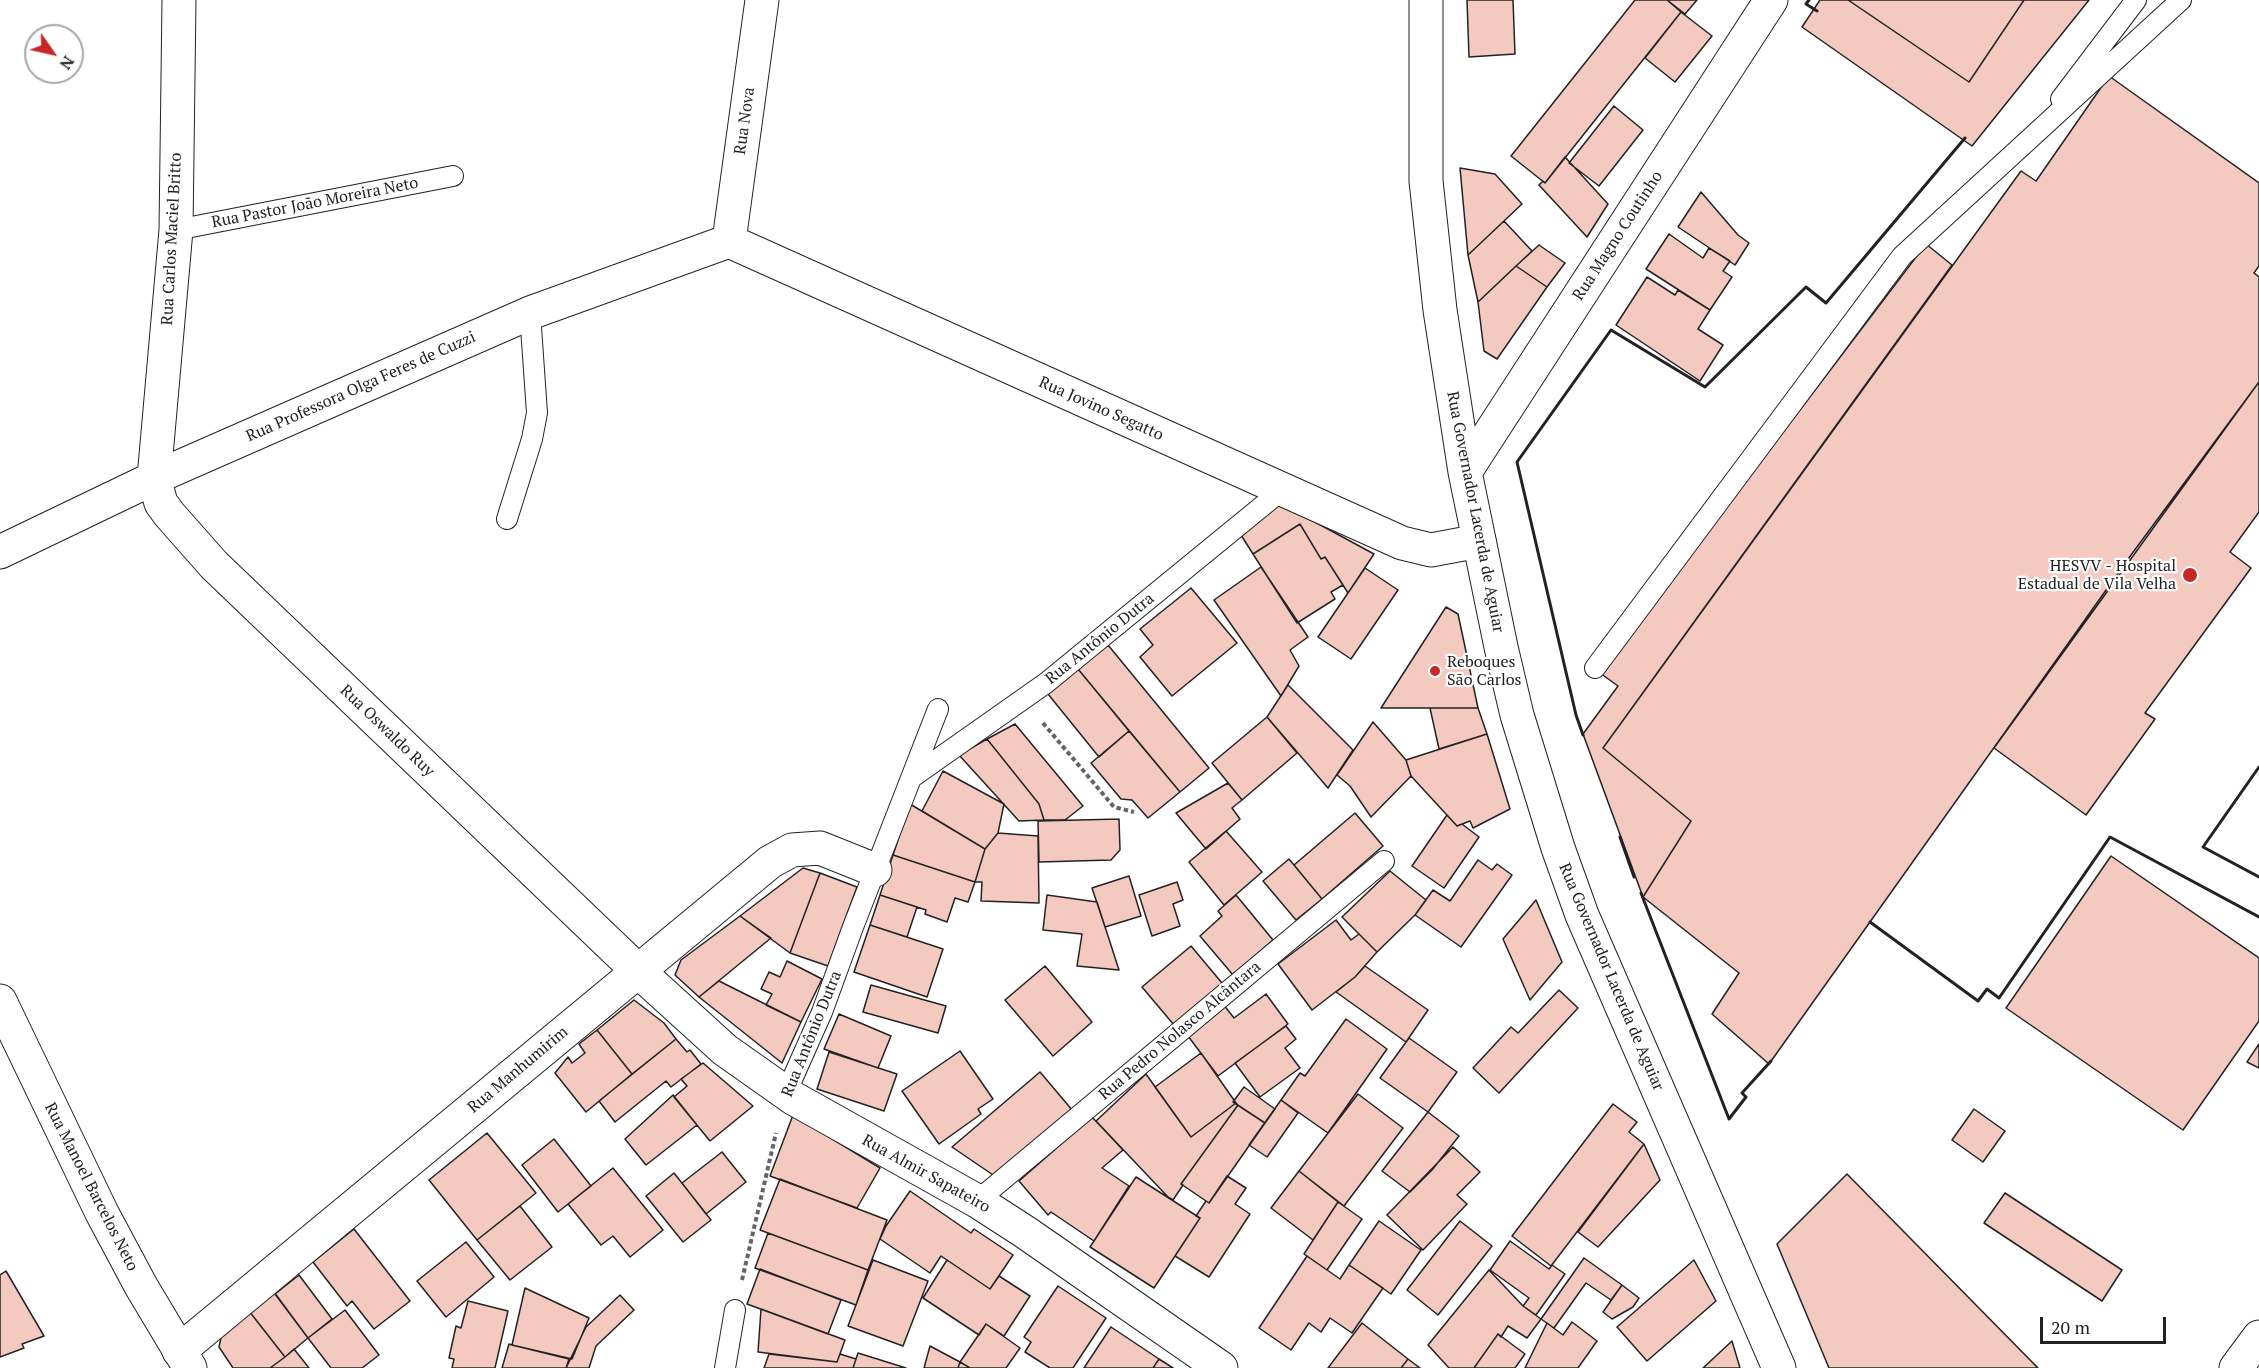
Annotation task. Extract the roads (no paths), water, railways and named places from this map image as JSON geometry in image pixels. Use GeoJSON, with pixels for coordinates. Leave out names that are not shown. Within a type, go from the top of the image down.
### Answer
{"type":"FeatureCollection","features":[{"type":"Feature","properties":{"kind":"street","name":"Rua Carlos Maciel Britto"},"geometry":{"type":"LineString","coordinates":[[154,478],[176,230],[179,0]]}},
{"type":"Feature","properties":{"kind":"street","name":"Rua Nova"},"geometry":{"type":"LineString","coordinates":[[729,241],[762,0]]}},
{"type":"Feature","properties":{"kind":"street","name":"Rua Governador Lacerda de Aguiar"},"geometry":{"type":"LineString","coordinates":[[1426,0],[1426,181],[1440,310],[1465,472],[1500,647],[1517,715],[1558,848],[1582,915],[1779,1368]]}},
{"type":"Feature","properties":{"kind":"street","name":"Rua Magno Coutinho"},"geometry":{"type":"LineString","coordinates":[[1465,472],[1771,0]]}},
{"type":"Feature","properties":{"kind":"street","name":"Rua Professora Olga Feres de Cuzzi"},"geometry":{"type":"LineString","coordinates":[[0,552],[154,478],[530,313],[729,241]]}},
{"type":"Feature","properties":{"kind":"street","name":"Rua Jovino Segatto"},"geometry":{"type":"LineString","coordinates":[[729,241],[1402,543],[1418,548],[1444,549],[1479,541]]}},
{"type":"Feature","properties":{"kind":"street","name":"Rua Oswaldo Ruy"},"geometry":{"type":"LineString","coordinates":[[154,478],[161,503],[197,547],[638,971]]}},
{"type":"Feature","properties":{"kind":"street"},"geometry":{"type":"LineString","coordinates":[[93,507],[115,507],[158,519],[178,531],[197,547]]}},
{"type":"Feature","properties":{"kind":"street","name":"Rua Manhumirim"},"geometry":{"type":"LineString","coordinates":[[185,1359],[638,971],[780,855],[798,849],[820,848],[875,870]]}},
{"type":"Feature","properties":{"kind":"street","name":"Rua Almir Sapateiro"},"geometry":{"type":"LineString","coordinates":[[638,971],[725,1050],[786,1093],[976,1201],[1034,1238],[1221,1368]]}},
{"type":"Feature","properties":{"kind":"street","name":"Rua Manoel Barcelos Neto"},"geometry":{"type":"LineString","coordinates":[[0,1001],[102,1213],[141,1286],[185,1359]]}},
{"type":"Feature","properties":{"kind":"street"},"geometry":{"type":"LineString","coordinates":[[2236,1368],[2259,1337]]}},
{"type":"Feature","properties":{"kind":"lane"},"geometry":{"type":"LineString","coordinates":[[2029,141],[2136,0]]}},
{"type":"Feature","properties":{"kind":"lane"},"geometry":{"type":"LineString","coordinates":[[1595,668],[1902,256],[2181,0]]}},
{"type":"Feature","properties":{"kind":"lane","name":"Rua Pastor João Moreira Neto"},"geometry":{"type":"LineString","coordinates":[[176,230],[453,176]]}},
{"type":"Feature","properties":{"kind":"lane"},"geometry":{"type":"LineString","coordinates":[[507,519],[532,439],[537,413],[530,313]]}},
{"type":"Feature","properties":{"kind":"lane","name":"Rua Antônio Dutra"},"geometry":{"type":"LineString","coordinates":[[911,778],[1023,700],[1282,490]]}},
{"type":"Feature","properties":{"kind":"lane","name":"Rua Antônio Dutra"},"geometry":{"type":"LineString","coordinates":[[786,1093],[822,1012],[938,709]]}},
{"type":"Feature","properties":{"kind":"lane","name":"Rua Pedro Nolasco Alcântara"},"geometry":{"type":"LineString","coordinates":[[976,1201],[1384,861]]}},
{"type":"Feature","properties":{"kind":"lane"},"geometry":{"type":"LineString","coordinates":[[725,1368],[735,1310]]}},
{"type":"Feature","properties":{"kind":"place","name":"HESVV - Hospital Estadual de Vila Velha"},"geometry":{"type":"Point","coordinates":[2190,575]}},
{"type":"Feature","properties":{"kind":"place","name":"Reboques São Carlos"},"geometry":{"type":"Point","coordinates":[1435,671]}}]}
